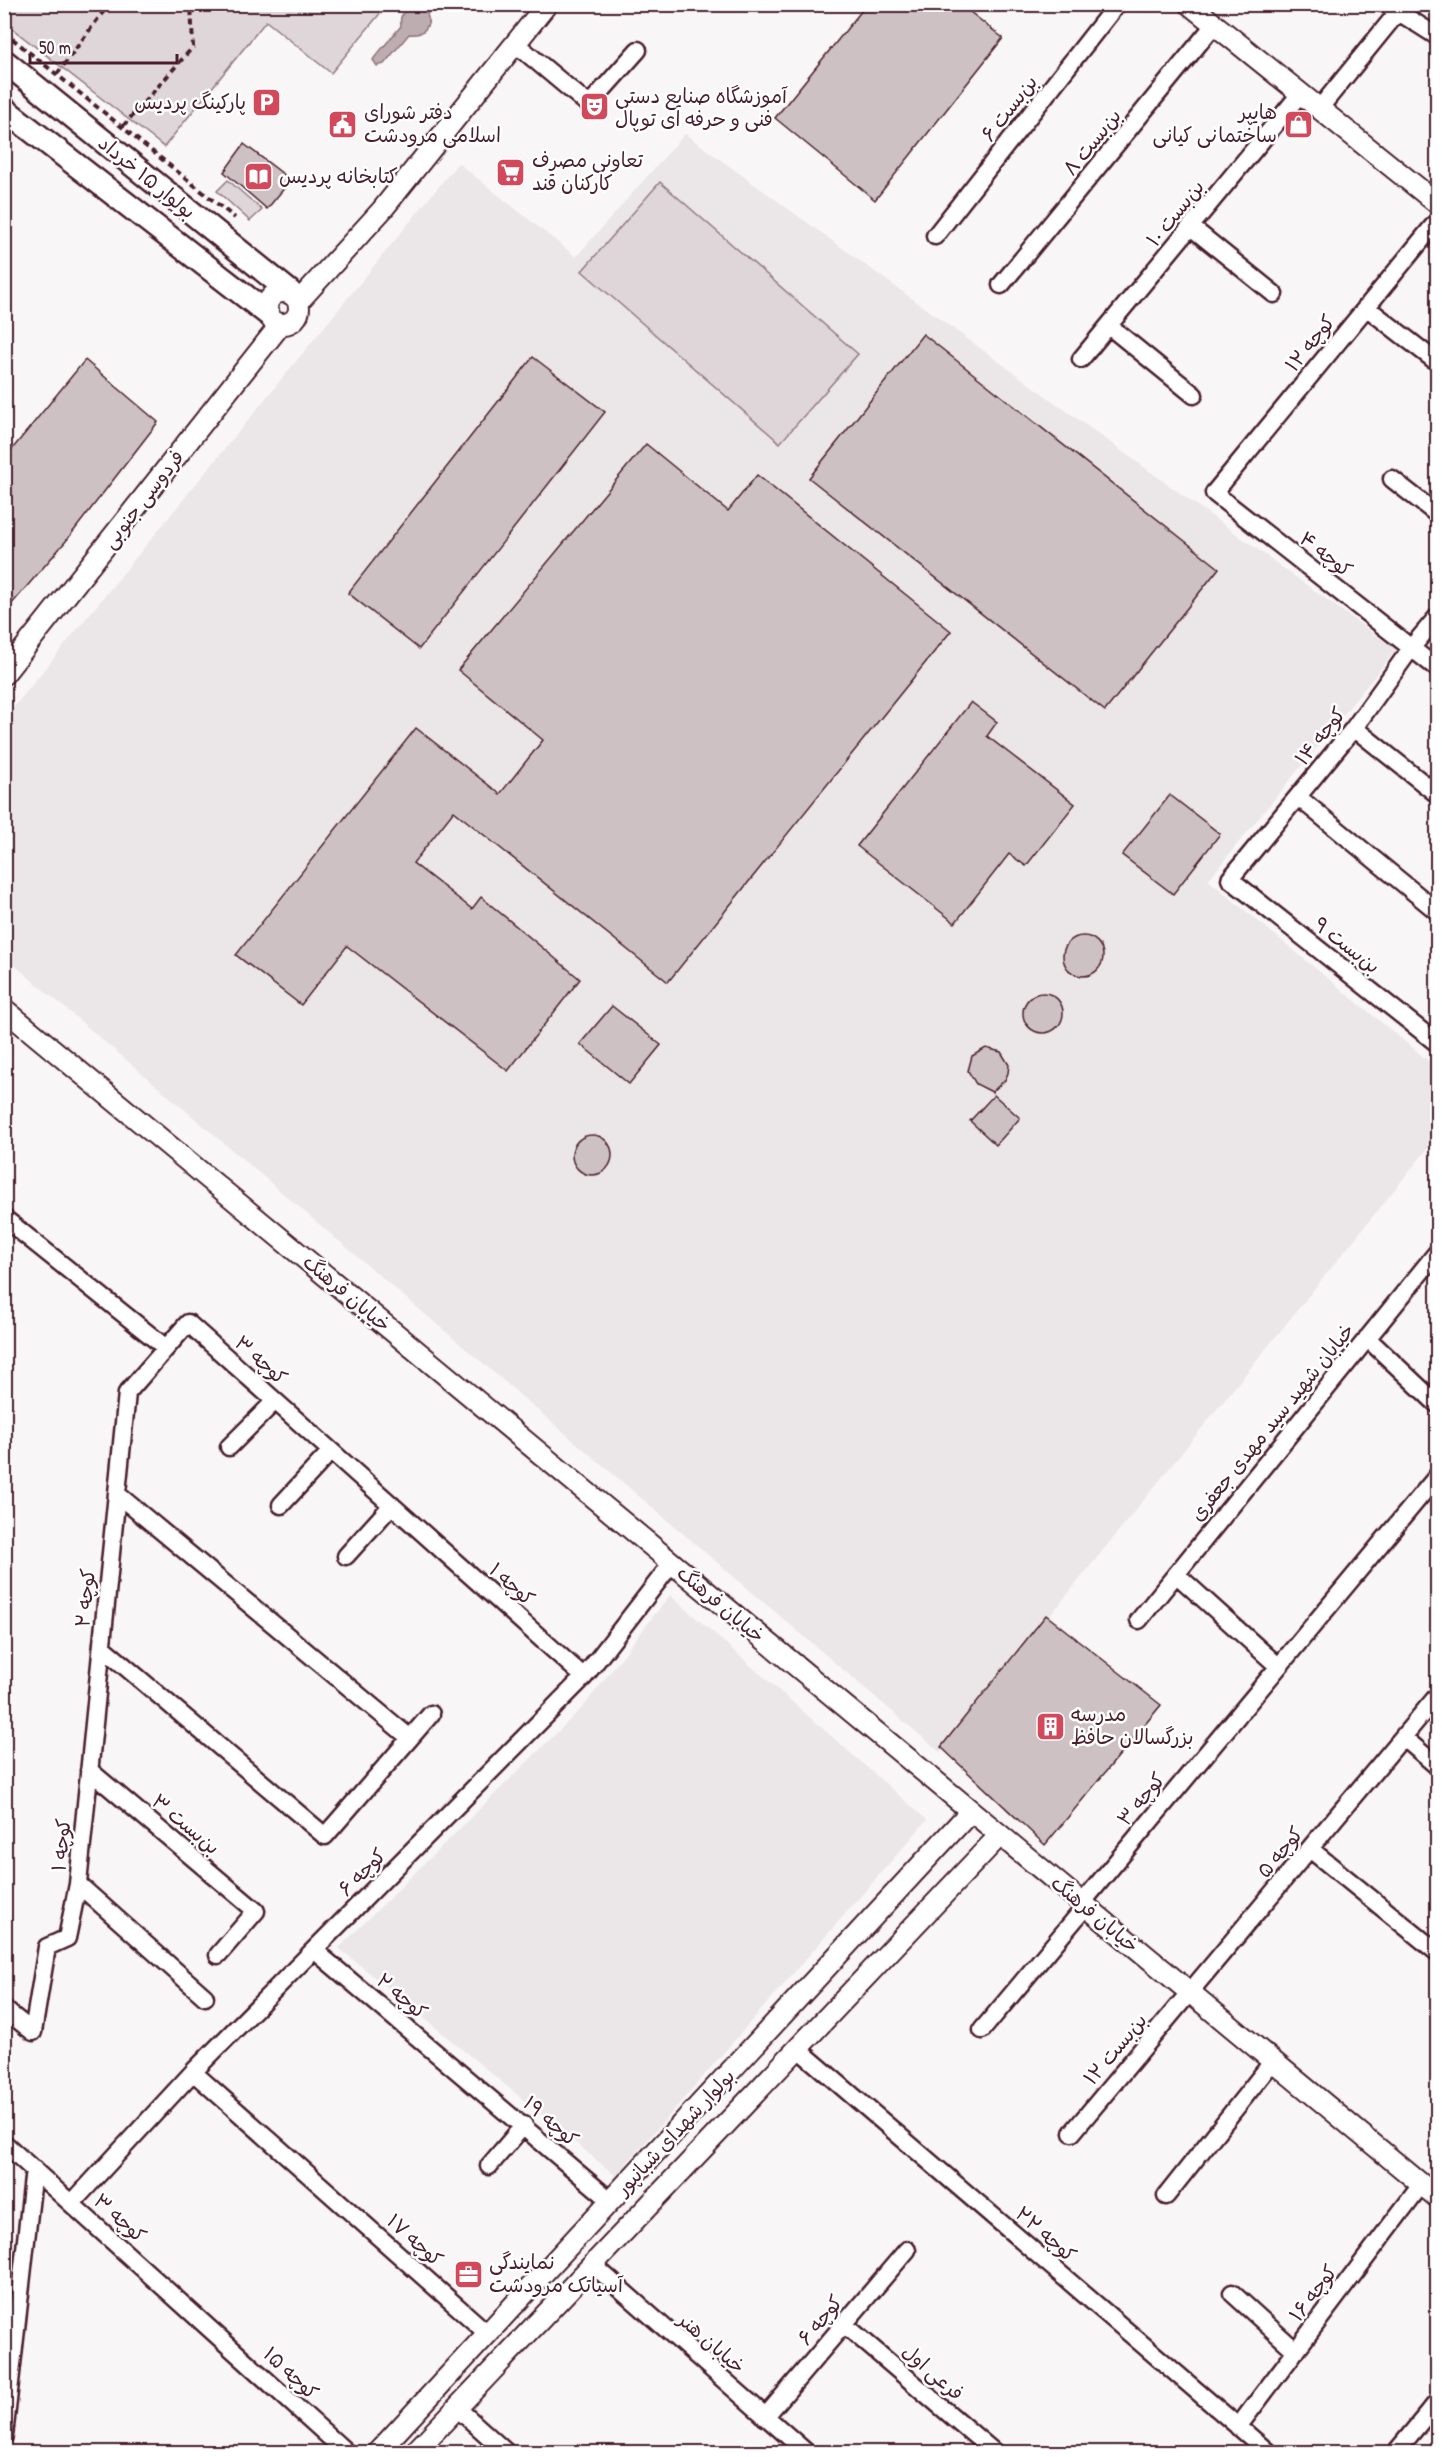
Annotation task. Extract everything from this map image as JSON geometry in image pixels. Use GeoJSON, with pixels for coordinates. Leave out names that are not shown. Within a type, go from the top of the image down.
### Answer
{"type":"FeatureCollection","features":[{"type":"Feature","properties":{"kind":"main road","name":"بولوار ۱۵ خرداد"},"geometry":{"type":"LineString","coordinates":[[4,61],[294,297]]}},
{"type":"Feature","properties":{"kind":"main road","name":"بولوار ۱۵ خرداد"},"geometry":{"type":"LineString","coordinates":[[4,109],[274,319]]}},
{"type":"Feature","properties":{"kind":"street"},"geometry":{"type":"LineString","coordinates":[[294,297],[382,210],[547,4]]}},
{"type":"Feature","properties":{"kind":"street","name":"بن‌بست ۶"},"geometry":{"type":"LineString","coordinates":[[935,237],[1116,4]]}},
{"type":"Feature","properties":{"kind":"street"},"geometry":{"type":"LineString","coordinates":[[1189,4],[1437,204]]}},
{"type":"Feature","properties":{"kind":"street"},"geometry":{"type":"LineString","coordinates":[[1319,109],[1392,9],[1437,38]]}},
{"type":"Feature","properties":{"kind":"street","name":"بن‌بست ۸"},"geometry":{"type":"LineString","coordinates":[[1001,285],[1215,25]]}},
{"type":"Feature","properties":{"kind":"street"},"geometry":{"type":"LineString","coordinates":[[516,44],[589,105],[638,50]]}},
{"type":"Feature","properties":{"kind":"street","name":"بن‌بست ۱۰"},"geometry":{"type":"LineString","coordinates":[[1081,359],[1300,94]]}},
{"type":"Feature","properties":{"kind":"street","name":"کوچه ۱۲"},"geometry":{"type":"LineString","coordinates":[[1214,494],[1437,220]]}},
{"type":"Feature","properties":{"kind":"street"},"geometry":{"type":"LineString","coordinates":[[1191,227],[1274,294]]}},
{"type":"Feature","properties":{"kind":"street"},"geometry":{"type":"LineString","coordinates":[[281,291],[294,297],[300,310],[296,318],[290,323],[274,319],[267,304],[272,295],[281,291]]}},
{"type":"Feature","properties":{"kind":"street"},"geometry":{"type":"LineString","coordinates":[[1366,307],[1437,363]]}},
{"type":"Feature","properties":{"kind":"street","name":"فردوسی جنوبی"},"geometry":{"type":"LineString","coordinates":[[4,674],[274,319]]}},
{"type":"Feature","properties":{"kind":"street"},"geometry":{"type":"LineString","coordinates":[[1109,326],[1194,395]]}},
{"type":"Feature","properties":{"kind":"street"},"geometry":{"type":"LineString","coordinates":[[1392,479],[1437,515]]}},
{"type":"Feature","properties":{"kind":"street","name":"کوچه ۴"},"geometry":{"type":"LineString","coordinates":[[1214,494],[1412,647]]}},
{"type":"Feature","properties":{"kind":"street","name":"کوچه ۱۴"},"geometry":{"type":"LineString","coordinates":[[1230,879],[1354,728],[1437,616]]}},
{"type":"Feature","properties":{"kind":"street"},"geometry":{"type":"LineString","coordinates":[[1412,647],[1437,669]]}},
{"type":"Feature","properties":{"kind":"street"},"geometry":{"type":"LineString","coordinates":[[1354,728],[1437,795]]}},
{"type":"Feature","properties":{"kind":"street"},"geometry":{"type":"LineString","coordinates":[[1298,797],[1437,912]]}},
{"type":"Feature","properties":{"kind":"street","name":"بن‌بست ۹"},"geometry":{"type":"LineString","coordinates":[[1230,879],[1437,1044]]}},
{"type":"Feature","properties":{"kind":"street","name":"خیابان فرهنگ"},"geometry":{"type":"LineString","coordinates":[[4,1009],[1437,2198]]}},
{"type":"Feature","properties":{"kind":"street"},"geometry":{"type":"LineString","coordinates":[[4,1218],[166,1348]]}},
{"type":"Feature","properties":{"kind":"street","name":"خیابان شهید سید مهدی جعفری"},"geometry":{"type":"LineString","coordinates":[[1139,1620],[1437,1251]]}},
{"type":"Feature","properties":{"kind":"street","name":"کوچه ۳"},"geometry":{"type":"LineString","coordinates":[[166,1348],[188,1323],[331,1451]]}},
{"type":"Feature","properties":{"kind":"street"},"geometry":{"type":"LineString","coordinates":[[1367,1338],[1437,1405]]}},
{"type":"Feature","properties":{"kind":"street","name":"کوچه ۲"},"geometry":{"type":"LineString","coordinates":[[166,1348],[127,1393],[102,1647],[325,1836],[410,1738]]}},
{"type":"Feature","properties":{"kind":"street"},"geometry":{"type":"LineString","coordinates":[[229,1447],[275,1401]]}},
{"type":"Feature","properties":{"kind":"street"},"geometry":{"type":"LineString","coordinates":[[281,1505],[331,1451]]}},
{"type":"Feature","properties":{"kind":"street","name":"کوچه ۱"},"geometry":{"type":"LineString","coordinates":[[331,1451],[584,1677]]}},
{"type":"Feature","properties":{"kind":"street"},"geometry":{"type":"LineString","coordinates":[[1176,1574],[1278,1666],[1437,1475]]}},
{"type":"Feature","properties":{"kind":"street"},"geometry":{"type":"LineString","coordinates":[[117,1494],[410,1738],[431,1714]]}},
{"type":"Feature","properties":{"kind":"street"},"geometry":{"type":"LineString","coordinates":[[346,1556],[392,1505]]}},
{"type":"Feature","properties":{"kind":"street","name":"کوچه ۶"},"geometry":{"type":"LineString","coordinates":[[72,2203],[193,2072],[584,1677],[672,1563]]}},
{"type":"Feature","properties":{"kind":"street","name":"کوچه ۱"},"geometry":{"type":"LineString","coordinates":[[4,2008],[33,2032],[47,1947],[67,1938],[78,1884],[102,1647]]}},
{"type":"Feature","properties":{"kind":"street","name":"کوچه ۳"},"geometry":{"type":"LineString","coordinates":[[1084,1904],[1278,1666]]}},
{"type":"Feature","properties":{"kind":"street"},"geometry":{"type":"LineString","coordinates":[[1437,1695],[1403,1737],[1437,1767]]}},
{"type":"Feature","properties":{"kind":"street","name":"کوچه ۵"},"geometry":{"type":"LineString","coordinates":[[1191,1993],[1403,1737]]}},
{"type":"Feature","properties":{"kind":"street","name":"بن‌بست ۳"},"geometry":{"type":"LineString","coordinates":[[89,1770],[256,1911],[218,1955]]}},
{"type":"Feature","properties":{"kind":"street","name":"بولوار شهدای شبانپور"},"geometry":{"type":"LineString","coordinates":[[378,2452],[971,1811]]}},
{"type":"Feature","properties":{"kind":"street","name":"بولوار شهدای شبانپور"},"geometry":{"type":"LineString","coordinates":[[415,2452],[1000,1835]]}},
{"type":"Feature","properties":{"kind":"street"},"geometry":{"type":"LineString","coordinates":[[1310,1849],[1437,1953]]}},
{"type":"Feature","properties":{"kind":"street"},"geometry":{"type":"LineString","coordinates":[[925,1863],[951,1886]]}},
{"type":"Feature","properties":{"kind":"street"},"geometry":{"type":"LineString","coordinates":[[78,1884],[205,1997]]}},
{"type":"Feature","properties":{"kind":"street"},"geometry":{"type":"LineString","coordinates":[[982,2030],[1084,1904]]}},
{"type":"Feature","properties":{"kind":"street","name":"کوچه ۲"},"geometry":{"type":"LineString","coordinates":[[314,1950],[463,2074]]}},
{"type":"Feature","properties":{"kind":"street","name":"بن‌بست ۱۲"},"geometry":{"type":"LineString","coordinates":[[1072,2133],[1191,1993]]}},
{"type":"Feature","properties":{"kind":"street","name":"کوچه ۲۲"},"geometry":{"type":"LineString","coordinates":[[797,2048],[1268,2452]]}},
{"type":"Feature","properties":{"kind":"street"},"geometry":{"type":"LineString","coordinates":[[1166,2196],[1273,2061]]}},
{"type":"Feature","properties":{"kind":"street","name":"کوچه ۱۷"},"geometry":{"type":"LineString","coordinates":[[193,2072],[488,2333]]}},
{"type":"Feature","properties":{"kind":"street","name":"کوچه ۱۹"},"geometry":{"type":"LineString","coordinates":[[463,2074],[610,2200]]}},
{"type":"Feature","properties":{"kind":"street"},"geometry":{"type":"LineString","coordinates":[[489,2166],[524,2125]]}},
{"type":"Feature","properties":{"kind":"street","name":"کوچه ۳"},"geometry":{"type":"LineString","coordinates":[[4,2143],[207,2325]]}},
{"type":"Feature","properties":{"kind":"street"},"geometry":{"type":"LineString","coordinates":[[4,2436],[34,2169]]}},
{"type":"Feature","properties":{"kind":"street","name":"کوچه ۱۶"},"geometry":{"type":"LineString","coordinates":[[1238,2427],[1421,2185]]}},
{"type":"Feature","properties":{"kind":"street","name":"کوچه ۶"},"geometry":{"type":"LineString","coordinates":[[765,2417],[907,2250]]}},
{"type":"Feature","properties":{"kind":"street","name":"خیابان هنر"},"geometry":{"type":"LineString","coordinates":[[592,2264],[806,2452]]}},
{"type":"Feature","properties":{"kind":"street"},"geometry":{"type":"LineString","coordinates":[[1232,2293],[1296,2351]]}},
{"type":"Feature","properties":{"kind":"street"},"geometry":{"type":"LineString","coordinates":[[523,2294],[545,2313]]}},
{"type":"Feature","properties":{"kind":"street","name":"فرعی اول"},"geometry":{"type":"LineString","coordinates":[[844,2324],[994,2452]]}},
{"type":"Feature","properties":{"kind":"street","name":"کوچه ۱۵"},"geometry":{"type":"LineString","coordinates":[[207,2325],[346,2452]]}},
{"type":"Feature","properties":{"kind":"street"},"geometry":{"type":"LineString","coordinates":[[1396,2452],[1437,2401]]}},
{"type":"Feature","properties":{"kind":"street"},"geometry":{"type":"LineString","coordinates":[[457,2408],[506,2452]]}},
{"type":"Feature","properties":{"kind":"path"},"geometry":{"type":"LineString","coordinates":[[57,74],[109,4]]}},
{"type":"Feature","properties":{"kind":"path"},"geometry":{"type":"LineString","coordinates":[[123,126],[193,47],[191,4]]}},
{"type":"Feature","properties":{"kind":"path"},"geometry":{"type":"LineString","coordinates":[[4,32],[239,221]]}},
{"type":"Feature","properties":{"kind":"shaded area"},"geometry":{"type":"Polygon","coordinates":[[[420,4],[435,5],[427,14],[428,23],[425,30],[418,34],[409,34],[384,64],[377,66],[373,60],[401,26],[403,13],[420,4]]]}},
{"type":"Feature","properties":{"kind":"shaded area"},"geometry":{"type":"Polygon","coordinates":[[[4,5],[387,5],[331,73],[266,21],[164,147],[5,23],[4,5]]]}},
{"type":"Feature","properties":{"kind":"shaded area"},"geometry":{"type":"Polygon","coordinates":[[[685,134],[1396,650],[1208,880],[1437,1068],[1437,1137],[940,1752],[5,957],[5,718],[458,163],[576,257],[685,134]]]}},
{"type":"Feature","properties":{"kind":"shaded area"},"geometry":{"type":"Polygon","coordinates":[[[228,180],[262,210],[250,221],[217,191],[228,180]]]}},
{"type":"Feature","properties":{"kind":"shaded area"},"geometry":{"type":"Polygon","coordinates":[[[660,182],[858,354],[780,443],[582,271],[660,182]]]}},
{"type":"Feature","properties":{"kind":"shaded area"},"geometry":{"type":"Polygon","coordinates":[[[670,1595],[927,1820],[616,2176],[339,1948],[584,1706],[670,1595]]]}},
{"type":"Feature","properties":{"kind":"building"},"geometry":{"type":"Polygon","coordinates":[[[867,4],[960,4],[1003,38],[875,200],[775,118],[867,4]]]}},
{"type":"Feature","properties":{"kind":"building","name":"کتابخانه پردیس"},"geometry":{"type":"Polygon","coordinates":[[[244,144],[291,180],[267,209],[224,172],[244,144]]]}},
{"type":"Feature","properties":{"kind":"building"},"geometry":{"type":"Polygon","coordinates":[[[923,334],[1219,568],[1105,711],[809,478],[923,334]]]}},
{"type":"Feature","properties":{"kind":"building"},"geometry":{"type":"Polygon","coordinates":[[[533,357],[605,412],[419,649],[348,593],[533,357]]]}},
{"type":"Feature","properties":{"kind":"building"},"geometry":{"type":"Polygon","coordinates":[[[85,360],[158,422],[66,541],[4,613],[4,459],[85,360]]]}},
{"type":"Feature","properties":{"kind":"building"},"geometry":{"type":"Polygon","coordinates":[[[646,444],[728,511],[757,475],[951,631],[668,982],[454,811],[413,863],[472,909],[481,897],[580,979],[508,1071],[347,946],[301,1005],[236,955],[416,728],[500,794],[543,740],[458,670],[646,444]]]}},
{"type":"Feature","properties":{"kind":"building"},"geometry":{"type":"Polygon","coordinates":[[[971,702],[997,722],[987,736],[1075,804],[1026,866],[1009,854],[955,923],[857,846],[971,702]]]}},
{"type":"Feature","properties":{"kind":"building"},"geometry":{"type":"Polygon","coordinates":[[[1170,795],[1220,834],[1173,894],[1122,855],[1170,795]]]}},
{"type":"Feature","properties":{"kind":"building"},"geometry":{"type":"Polygon","coordinates":[[[1083,936],[1091,937],[1097,942],[1102,948],[1102,964],[1097,970],[1091,975],[1083,976],[1075,975],[1069,970],[1064,964],[1063,956],[1064,948],[1069,942],[1075,937],[1083,936]]]}},
{"type":"Feature","properties":{"kind":"building"},"geometry":{"type":"Polygon","coordinates":[[[1043,993],[1051,994],[1057,999],[1062,1005],[1062,1021],[1057,1027],[1051,1032],[1043,1033],[1035,1032],[1029,1027],[1024,1021],[1023,1013],[1024,1005],[1029,999],[1035,994],[1043,993]]]}},
{"type":"Feature","properties":{"kind":"building"},"geometry":{"type":"Polygon","coordinates":[[[612,1006],[661,1045],[629,1084],[580,1044],[612,1006]]]}},
{"type":"Feature","properties":{"kind":"building"},"geometry":{"type":"Polygon","coordinates":[[[986,1048],[1001,1052],[1009,1065],[1005,1080],[992,1092],[976,1084],[968,1071],[972,1056],[986,1048]]]}},
{"type":"Feature","properties":{"kind":"building"},"geometry":{"type":"Polygon","coordinates":[[[994,1095],[1020,1118],[996,1145],[970,1121],[994,1095]]]}},
{"type":"Feature","properties":{"kind":"building"},"geometry":{"type":"Polygon","coordinates":[[[592,1135],[600,1136],[606,1141],[611,1147],[611,1163],[606,1169],[600,1174],[592,1175],[584,1174],[578,1169],[573,1163],[572,1155],[573,1147],[578,1141],[584,1136],[592,1135]]]}},
{"type":"Feature","properties":{"kind":"building","name":"مدرسه بزرگسالان حافظ"},"geometry":{"type":"Polygon","coordinates":[[[1046,1615],[1161,1705],[1045,1845],[941,1747],[1046,1615]]]}},
{"type":"Feature","properties":{"kind":"place","name":"پارکینگ پردیس"},"geometry":{"type":"Point","coordinates":[267,102]}},
{"type":"Feature","properties":{"kind":"place","name":"آموزشگاه صنایع دستی فنی و حرفه ای توپال"},"geometry":{"type":"Point","coordinates":[594,107]}},
{"type":"Feature","properties":{"kind":"place","name":"دفتر شورای اسلامی مرودشت"},"geometry":{"type":"Point","coordinates":[343,124]}},
{"type":"Feature","properties":{"kind":"place","name":"هایپر ساختمانی کیانی"},"geometry":{"type":"Point","coordinates":[1298,124]}},
{"type":"Feature","properties":{"kind":"place","name":"تعاونی مصرف کارکنان قند"},"geometry":{"type":"Point","coordinates":[511,172]}},
{"type":"Feature","properties":{"kind":"place","name":"کتابخانه پردیس"},"geometry":{"type":"Point","coordinates":[258,176]}},
{"type":"Feature","properties":{"kind":"place","name":"مدرسه بزرگسالان حافظ"},"geometry":{"type":"Point","coordinates":[1050,1726]}},
{"type":"Feature","properties":{"kind":"place","name":"نمایندگی آسیاتک مرودشت"},"geometry":{"type":"Point","coordinates":[468,2274]}}]}
